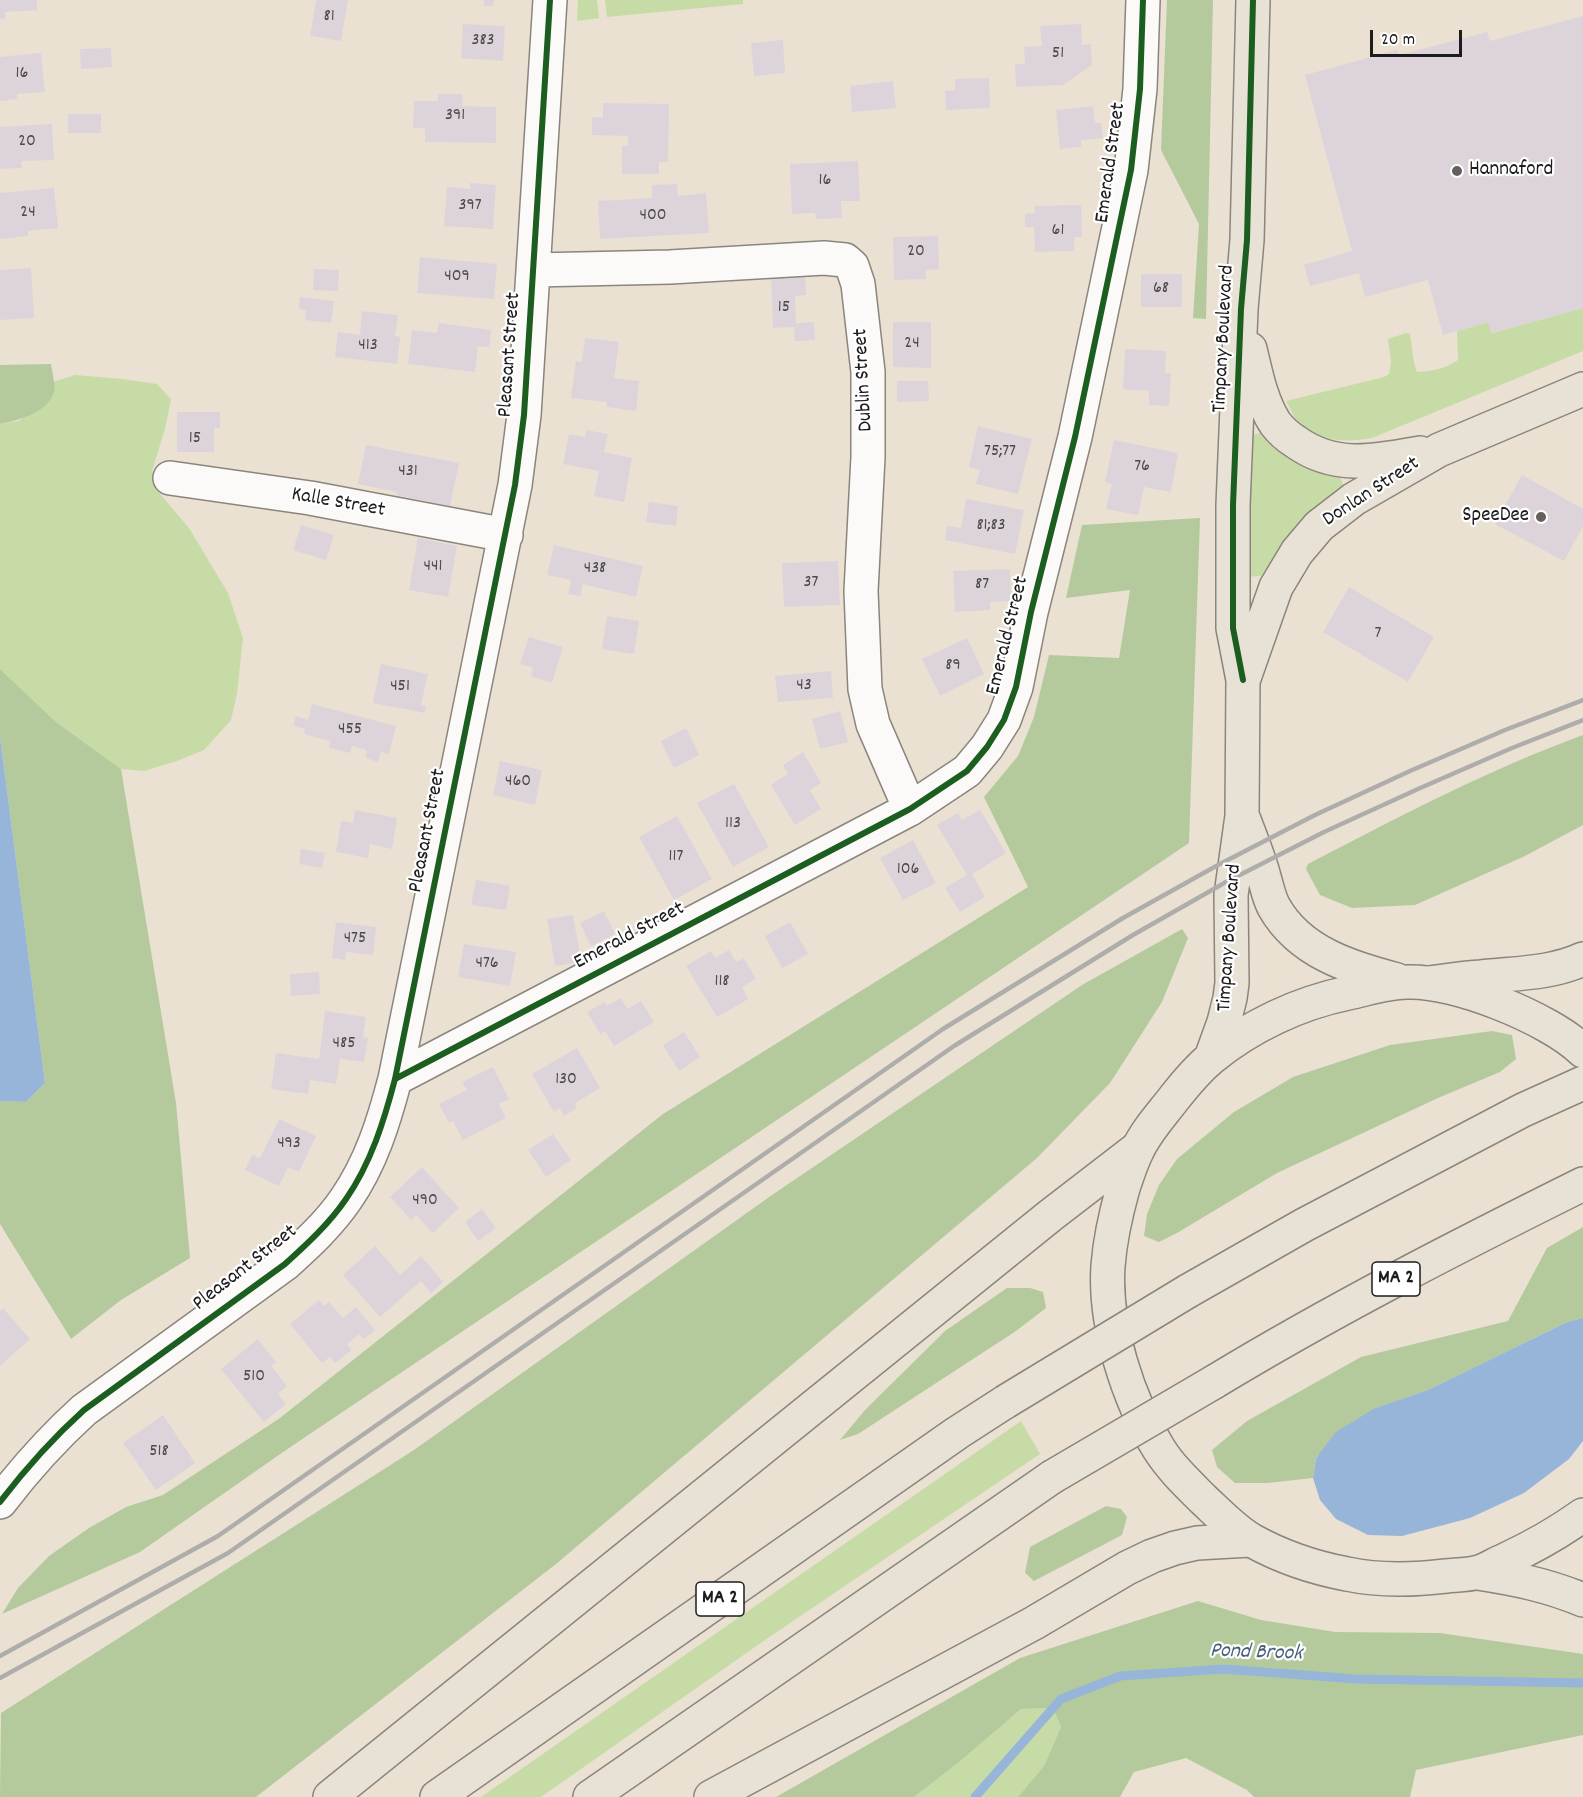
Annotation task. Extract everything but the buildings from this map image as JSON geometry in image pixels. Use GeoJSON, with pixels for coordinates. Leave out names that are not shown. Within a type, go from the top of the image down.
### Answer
{"type":"FeatureCollection","features":[{"type":"Feature","properties":{"kind":"main road","name":"Timpany Boulevard"},"geometry":{"type":"LineString","coordinates":[[1211,1058],[1224,1022],[1232,983],[1232,895],[1242,816],[1243,680],[1233,628],[1233,505],[1241,309],[1247,240],[1254,0]]}},
{"type":"Feature","properties":{"kind":"main road"},"geometry":{"type":"LineString","coordinates":[[1241,309],[1258,386],[1282,432],[1311,452],[1349,462],[1383,460],[1440,450]]}},
{"type":"Feature","properties":{"kind":"main road","name":"Donlan Street"},"geometry":{"type":"LineString","coordinates":[[1243,680],[1276,587],[1288,564],[1308,537],[1331,515],[1354,499],[1440,450],[1583,389]]}},
{"type":"Feature","properties":{"kind":"main road","name":"Timpany Boulevard"},"geometry":{"type":"LineString","coordinates":[[1242,816],[1274,907],[1300,938],[1312,947],[1358,969],[1482,997],[1520,1012],[1554,1030],[1583,1051]]}},
{"type":"Feature","properties":{"kind":"main road"},"geometry":{"type":"LineString","coordinates":[[1583,959],[1551,970],[1529,974],[1417,982],[1338,995],[1286,1012],[1242,1036],[1211,1058],[1186,1083],[1156,1120],[1138,1148],[1120,1200],[1108,1267],[1110,1310],[1119,1359],[1138,1412],[1160,1451],[1183,1480],[1250,1540],[1319,1568],[1367,1578],[1393,1580],[1478,1573],[1548,1586],[1583,1600]]}},
{"type":"Feature","properties":{"kind":"main road","name":"MA 2"},"geometry":{"type":"LineString","coordinates":[[437,1797],[957,1433],[1005,1402],[1188,1291],[1304,1225],[1523,1110],[1583,1083]]}},
{"type":"Feature","properties":{"kind":"main road"},"geometry":{"type":"LineString","coordinates":[[330,1797],[1138,1148]]}},
{"type":"Feature","properties":{"kind":"main road","name":"MA 2"},"geometry":{"type":"LineString","coordinates":[[590,1797],[1052,1478],[1295,1334],[1444,1253],[1583,1184]]}},
{"type":"Feature","properties":{"kind":"main road"},"geometry":{"type":"LineString","coordinates":[[1478,1573],[1534,1545],[1583,1515]]}},
{"type":"Feature","properties":{"kind":"main road"},"geometry":{"type":"LineString","coordinates":[[711,1797],[1034,1623],[1145,1559],[1162,1552],[1197,1544],[1250,1540]]}},
{"type":"Feature","properties":{"kind":"street","name":"Pleasant Street"},"geometry":{"type":"LineString","coordinates":[[0,1502],[60,1431],[84,1410],[285,1264],[314,1238],[354,1186],[382,1126],[395,1079],[515,485],[524,415],[550,0]]}},
{"type":"Feature","properties":{"kind":"street","name":"Emerald Street"},"geometry":{"type":"LineString","coordinates":[[395,1079],[910,809],[967,771],[987,747],[1004,720],[1016,687],[1031,612],[1075,436],[1129,180],[1137,129],[1143,0]]}},
{"type":"Feature","properties":{"kind":"street","name":"Dublin Street"},"geometry":{"type":"LineString","coordinates":[[534,270],[670,267],[824,258],[845,260],[852,266],[858,284],[868,372],[868,457],[861,591],[865,689],[873,724],[910,809]]}},
{"type":"Feature","properties":{"kind":"street","name":"Kalle Street"},"geometry":{"type":"LineString","coordinates":[[170,478],[310,498],[506,535]]}},
{"type":"Feature","properties":{"kind":"green space"},"geometry":{"type":"Polygon","coordinates":[[[578,0],[597,0],[599,18],[577,21],[578,0]]]}},
{"type":"Feature","properties":{"kind":"green space"},"geometry":{"type":"Polygon","coordinates":[[[605,0],[743,0],[743,4],[607,17],[605,0]]]}},
{"type":"Feature","properties":{"kind":"green space"},"geometry":{"type":"Polygon","coordinates":[[[1167,0],[1213,0],[1206,319],[1193,318],[1199,224],[1161,150],[1167,0]]]}},
{"type":"Feature","properties":{"kind":"green space"},"geometry":{"type":"Polygon","coordinates":[[[1583,308],[1583,351],[1372,438],[1341,440],[1321,436],[1303,426],[1295,418],[1286,401],[1384,377],[1389,374],[1391,362],[1388,339],[1406,333],[1410,334],[1417,372],[1428,371],[1458,360],[1457,331],[1488,322],[1492,333],[1583,308]]]}},
{"type":"Feature","properties":{"kind":"green space"},"geometry":{"type":"Polygon","coordinates":[[[51,364],[54,392],[46,405],[23,418],[0,424],[0,365],[51,364]]]}},
{"type":"Feature","properties":{"kind":"green space"},"geometry":{"type":"Polygon","coordinates":[[[75,375],[157,384],[171,399],[165,429],[152,471],[160,494],[189,528],[228,593],[243,638],[237,694],[231,720],[204,750],[144,771],[121,769],[56,722],[0,669],[0,424],[19,421],[54,392],[53,382],[75,375]]]}},
{"type":"Feature","properties":{"kind":"green space"},"geometry":{"type":"Polygon","coordinates":[[[1262,433],[1287,457],[1297,463],[1340,477],[1345,488],[1286,540],[1261,576],[1244,577],[1248,435],[1262,433]]]}},
{"type":"Feature","properties":{"kind":"green space"},"geometry":{"type":"Polygon","coordinates":[[[1200,518],[1189,843],[286,1450],[140,1552],[2,1614],[18,1588],[49,1556],[89,1528],[126,1507],[163,1495],[280,1418],[663,1114],[1028,887],[984,797],[1018,756],[1034,717],[1049,655],[1119,658],[1130,590],[1066,598],[1082,525],[1200,518]]]}},
{"type":"Feature","properties":{"kind":"green space"},"geometry":{"type":"Polygon","coordinates":[[[0,669],[56,722],[121,769],[176,1103],[190,1258],[121,1300],[71,1339],[0,1224],[0,1101],[26,1102],[45,1083],[0,737],[0,669]]]}},
{"type":"Feature","properties":{"kind":"green space"},"geometry":{"type":"Polygon","coordinates":[[[1583,735],[1583,825],[1523,857],[1415,905],[1352,908],[1320,895],[1306,869],[1308,864],[1478,779],[1583,735]]]}},
{"type":"Feature","properties":{"kind":"green space"},"geometry":{"type":"Polygon","coordinates":[[[1182,929],[1188,938],[1162,1002],[1110,1083],[1037,1158],[556,1564],[256,1797],[0,1797],[1,1713],[414,1450],[772,1195],[1082,985],[1182,929]]]}},
{"type":"Feature","properties":{"kind":"green space"},"geometry":{"type":"Polygon","coordinates":[[[1492,1031],[1512,1035],[1516,1059],[1500,1072],[1438,1098],[1277,1173],[1159,1242],[1144,1236],[1147,1214],[1159,1185],[1177,1159],[1234,1112],[1293,1077],[1390,1045],[1492,1031]]]}},
{"type":"Feature","properties":{"kind":"green space"},"geometry":{"type":"Polygon","coordinates":[[[1583,1227],[1583,1318],[1567,1322],[1428,1390],[1375,1408],[1316,1457],[1313,1478],[1268,1483],[1235,1483],[1217,1467],[1212,1450],[1247,1421],[1361,1357],[1508,1321],[1547,1248],[1583,1227]]]}},
{"type":"Feature","properties":{"kind":"green space"},"geometry":{"type":"Polygon","coordinates":[[[1007,1288],[1030,1288],[1043,1292],[1046,1308],[1016,1331],[858,1434],[840,1440],[865,1410],[945,1331],[1007,1288]]]}},
{"type":"Feature","properties":{"kind":"green space"},"geometry":{"type":"Polygon","coordinates":[[[1021,1421],[1040,1454],[765,1640],[541,1797],[481,1797],[1021,1421]]]}},
{"type":"Feature","properties":{"kind":"green space"},"geometry":{"type":"Polygon","coordinates":[[[1106,1506],[1121,1509],[1127,1517],[1122,1535],[1034,1581],[1025,1573],[1030,1547],[1106,1506]]]}},
{"type":"Feature","properties":{"kind":"green space"},"geometry":{"type":"Polygon","coordinates":[[[1198,1601],[1261,1620],[1335,1632],[1440,1633],[1583,1654],[1583,1735],[1416,1770],[1410,1797],[1254,1797],[1247,1790],[1186,1758],[1134,1772],[1120,1797],[1018,1797],[1044,1766],[1061,1727],[1053,1708],[1021,1709],[914,1797],[776,1797],[1020,1658],[1198,1601]]]}},
{"type":"Feature","properties":{"kind":"green space"},"geometry":{"type":"Polygon","coordinates":[[[1053,1708],[1061,1727],[1044,1766],[1018,1797],[914,1797],[1021,1709],[1053,1708]]]}},
{"type":"Feature","properties":{"kind":"water"},"geometry":{"type":"Polygon","coordinates":[[[0,737],[45,1083],[26,1102],[0,1101],[0,737]]]}},
{"type":"Feature","properties":{"kind":"water"},"geometry":{"type":"Polygon","coordinates":[[[1583,1318],[1583,1441],[1569,1459],[1524,1493],[1470,1518],[1402,1536],[1368,1535],[1336,1519],[1320,1500],[1313,1478],[1316,1458],[1336,1432],[1375,1408],[1428,1390],[1567,1322],[1583,1318]]]}},
{"type":"Feature","properties":{"kind":"waterway","name":"Pond Brook"},"geometry":{"type":"LineString","coordinates":[[975,1797],[1061,1699],[1120,1676],[1224,1669],[1356,1679],[1583,1683]]}},
{"type":"Feature","properties":{"kind":"railway"},"geometry":{"type":"LineString","coordinates":[[0,1656],[218,1536],[943,1029],[1123,918],[1315,815],[1505,730],[1583,700]]}},
{"type":"Feature","properties":{"kind":"railway"},"geometry":{"type":"LineString","coordinates":[[0,1678],[228,1553],[954,1046],[1133,935],[1226,882],[1324,832],[1512,748],[1583,720]]}},
{"type":"Feature","properties":{"kind":"cycle path"},"geometry":{"type":"LineString","coordinates":[[0,1502],[40,1454],[84,1410],[285,1264],[309,1241],[346,1199],[363,1171],[376,1141],[395,1079],[515,485],[524,415],[550,0]]}},
{"type":"Feature","properties":{"kind":"cycle path"},"geometry":{"type":"LineString","coordinates":[[395,1079],[910,809],[967,771],[987,747],[1004,720],[1016,687],[1031,612],[1075,437],[1131,170],[1140,89],[1143,0]]}},
{"type":"Feature","properties":{"kind":"cycle path"},"geometry":{"type":"LineString","coordinates":[[1243,680],[1233,628],[1233,505],[1241,309],[1247,240],[1253,0]]}},
{"type":"Feature","properties":{"kind":"place","name":"Hannaford"},"geometry":{"type":"Point","coordinates":[1457,171]}},
{"type":"Feature","properties":{"kind":"place","name":"SpeeDee"},"geometry":{"type":"Point","coordinates":[1541,517]}}]}
